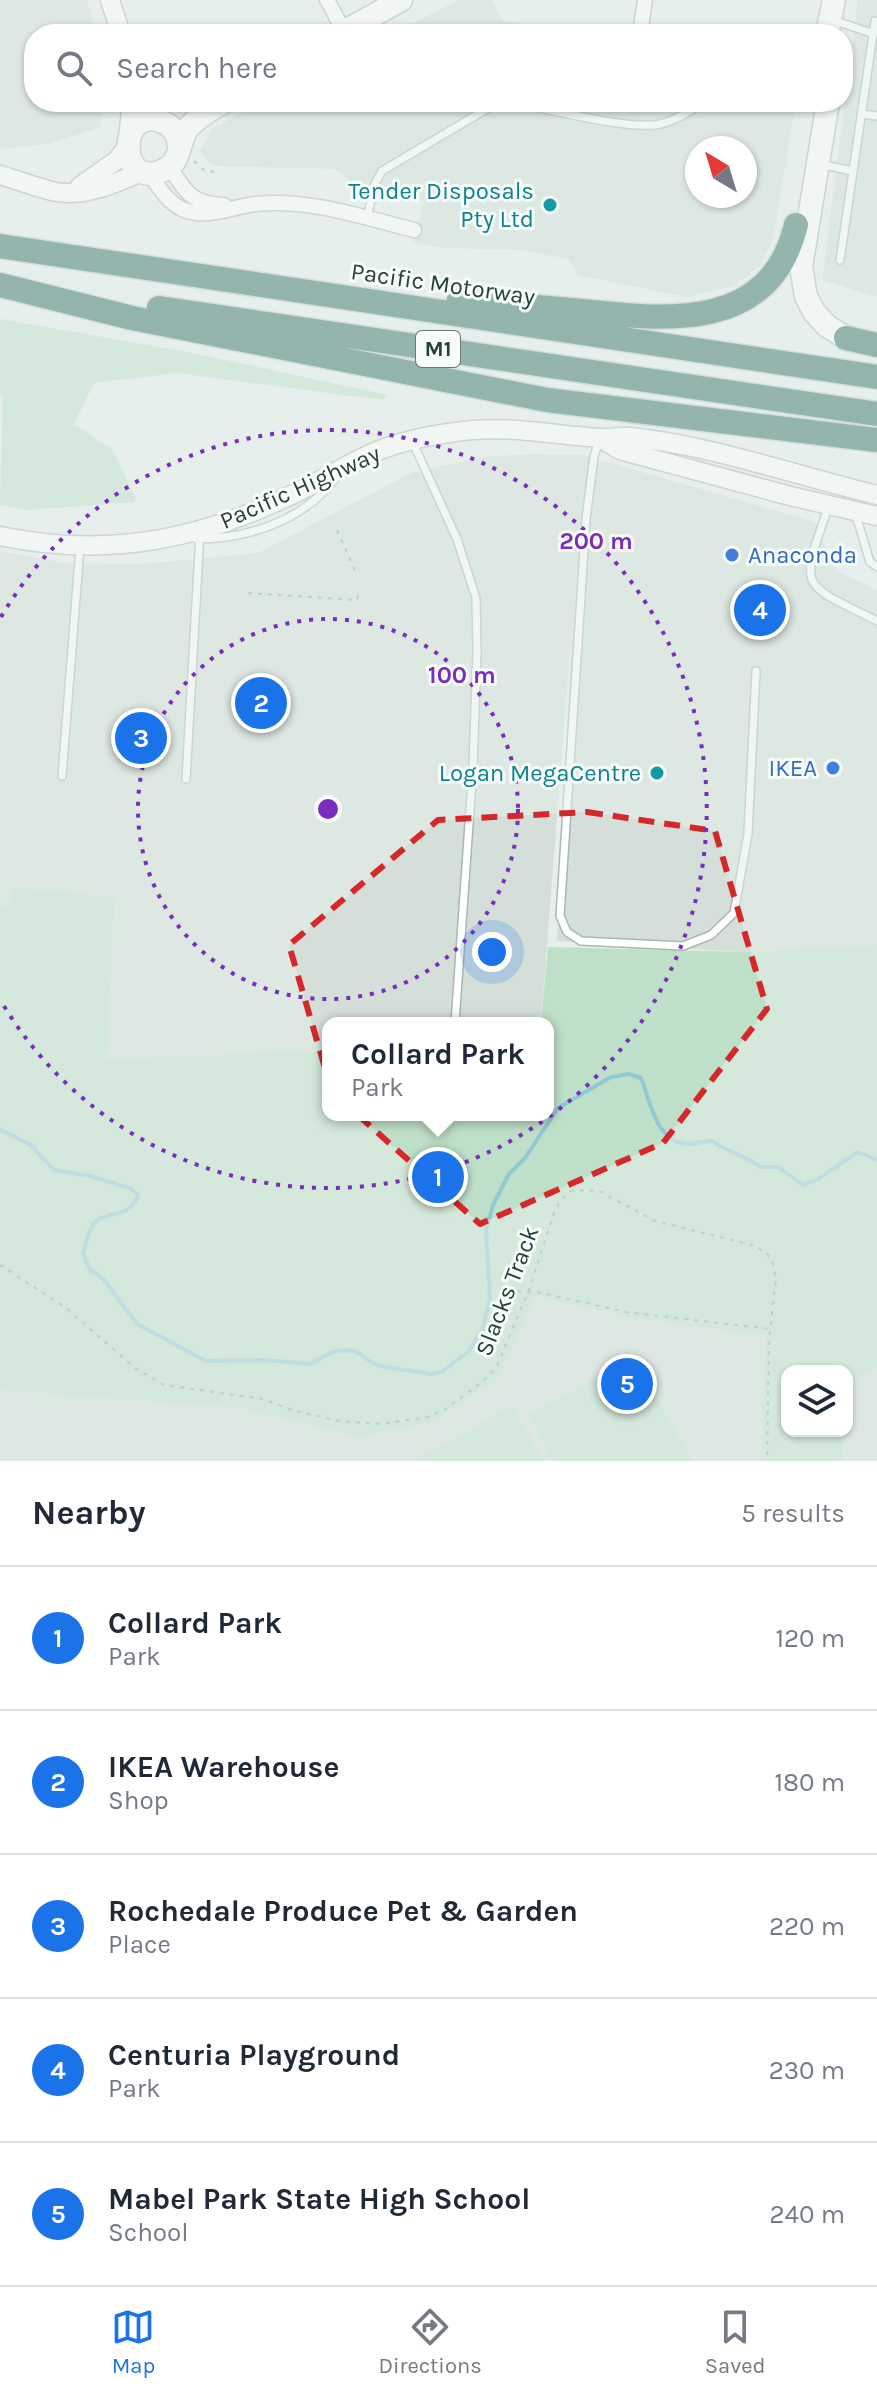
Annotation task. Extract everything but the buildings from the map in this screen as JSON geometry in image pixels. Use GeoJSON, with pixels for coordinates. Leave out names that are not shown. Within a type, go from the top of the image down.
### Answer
{"type":"FeatureCollection","features":[{"type":"Feature","properties":{"kind":"highway"},"geometry":{"type":"LineString","coordinates":[[261,286],[648,317],[698,316],[725,309],[753,293],[790,250],[796,225]]}},
{"type":"Feature","properties":{"kind":"highway","name":"Pacific Motorway"},"geometry":{"type":"LineString","coordinates":[[0,246],[877,377]]}},
{"type":"Feature","properties":{"kind":"highway"},"geometry":{"type":"LineString","coordinates":[[0,285],[132,318],[547,400],[877,440]]}},
{"type":"Feature","properties":{"kind":"highway","name":"M1"},"geometry":{"type":"LineString","coordinates":[[0,285],[877,414]]}},
{"type":"Feature","properties":{"kind":"highway"},"geometry":{"type":"LineString","coordinates":[[846,338],[877,345]]}},
{"type":"Feature","properties":{"kind":"main road"},"geometry":{"type":"LineString","coordinates":[[358,24],[401,0]]}},
{"type":"Feature","properties":{"kind":"main road"},"geometry":{"type":"LineString","coordinates":[[167,164],[188,128],[210,112]]}},
{"type":"Feature","properties":{"kind":"main road"},"geometry":{"type":"LineString","coordinates":[[796,225],[813,112]]}},
{"type":"Feature","properties":{"kind":"main road"},"geometry":{"type":"LineString","coordinates":[[826,112],[801,267],[806,296],[814,312],[827,326],[846,338]]}},
{"type":"Feature","properties":{"kind":"main road"},"geometry":{"type":"LineString","coordinates":[[156,115],[176,133],[167,164],[131,162],[127,143],[131,132],[156,115]]}},
{"type":"Feature","properties":{"kind":"street"},"geometry":{"type":"LineString","coordinates":[[110,0],[118,24]]}},
{"type":"Feature","properties":{"kind":"street"},"geometry":{"type":"LineString","coordinates":[[327,0],[338,24]]}},
{"type":"Feature","properties":{"kind":"street"},"geometry":{"type":"LineString","coordinates":[[641,24],[645,0]]}},
{"type":"Feature","properties":{"kind":"street"},"geometry":{"type":"LineString","coordinates":[[67,193],[96,177],[117,160],[127,143],[131,112]]}},
{"type":"Feature","properties":{"kind":"street"},"geometry":{"type":"LineString","coordinates":[[0,175],[67,193],[111,185],[167,164]]}},
{"type":"Feature","properties":{"kind":"street"},"geometry":{"type":"LineString","coordinates":[[167,164],[193,199],[210,204],[251,205]]}},
{"type":"Feature","properties":{"kind":"street"},"geometry":{"type":"LineString","coordinates":[[167,164],[167,199],[184,210],[206,213],[275,202],[300,204],[414,230]]}},
{"type":"Feature","properties":{"kind":"street","name":"Pacific Highway"},"geometry":{"type":"LineString","coordinates":[[0,536],[80,547],[200,535],[268,506],[367,455],[412,441],[491,429],[600,438],[627,437],[698,449],[877,495]]}},
{"type":"Feature","properties":{"kind":"street","name":"Pacific Highway"},"geometry":{"type":"LineString","coordinates":[[600,438],[620,450],[877,516]]}},
{"type":"Feature","properties":{"kind":"lane"},"geometry":{"type":"LineString","coordinates":[[840,260],[875,21]]}},
{"type":"Feature","properties":{"kind":"lane"},"geometry":{"type":"LineString","coordinates":[[853,28],[874,34]]}},
{"type":"Feature","properties":{"kind":"lane"},"geometry":{"type":"LineString","coordinates":[[367,218],[375,184],[382,171],[482,112]]}},
{"type":"Feature","properties":{"kind":"lane"},"geometry":{"type":"LineString","coordinates":[[564,112],[633,125],[656,126],[688,112]]}},
{"type":"Feature","properties":{"kind":"lane"},"geometry":{"type":"LineString","coordinates":[[863,114],[877,116]]}},
{"type":"Feature","properties":{"kind":"lane"},"geometry":{"type":"LineString","coordinates":[[817,164],[852,171]]}},
{"type":"Feature","properties":{"kind":"lane"},"geometry":{"type":"LineString","coordinates":[[600,438],[594,456],[586,519],[560,916],[567,932],[581,941],[683,946],[711,935],[734,913],[748,834],[756,671]]}},
{"type":"Feature","properties":{"kind":"lane"},"geometry":{"type":"LineString","coordinates":[[412,441],[457,539],[476,598],[473,767],[455,1017]]}},
{"type":"Feature","properties":{"kind":"lane"},"geometry":{"type":"LineString","coordinates":[[829,505],[809,563],[811,580],[822,594],[877,621]]}},
{"type":"Feature","properties":{"kind":"lane"},"geometry":{"type":"LineString","coordinates":[[854,511],[870,562],[877,567]]}},
{"type":"Feature","properties":{"kind":"lane"},"geometry":{"type":"LineString","coordinates":[[186,779],[200,535]]}},
{"type":"Feature","properties":{"kind":"lane"},"geometry":{"type":"LineString","coordinates":[[62,776],[80,547]]}},
{"type":"Feature","properties":{"kind":"path"},"geometry":{"type":"LineString","coordinates":[[167,164],[215,172]]}},
{"type":"Feature","properties":{"kind":"path"},"geometry":{"type":"LineString","coordinates":[[337,530],[356,573]]}},
{"type":"Feature","properties":{"kind":"path"},"geometry":{"type":"LineString","coordinates":[[248,593],[357,600],[359,589]]}},
{"type":"Feature","properties":{"kind":"path","name":"Slacks Track"},"geometry":{"type":"LineString","coordinates":[[0,1265],[66,1308],[135,1368],[164,1385],[263,1399],[315,1415],[362,1424],[382,1424],[428,1417],[444,1410],[496,1368],[528,1293],[561,1199],[571,1191],[588,1190],[629,1205],[655,1221],[720,1235],[767,1253],[776,1278],[771,1329],[767,1461]]}},
{"type":"Feature","properties":{"kind":"path"},"geometry":{"type":"LineString","coordinates":[[508,1287],[626,1312],[771,1329]]}},
{"type":"Feature","properties":{"kind":"highlighted area"},"geometry":{"type":"Polygon","coordinates":[[[587,812],[715,831],[767,1009],[663,1143],[480,1224],[332,1092],[289,945],[438,820],[587,812]]]}},
{"type":"Feature","properties":{"kind":"shaded area"},"geometry":{"type":"Polygon","coordinates":[[[0,0],[87,0],[93,24],[24,24],[24,112],[100,112],[101,127],[49,144],[0,149],[0,0]]]}},
{"type":"Feature","properties":{"kind":"shaded area"},"geometry":{"type":"Polygon","coordinates":[[[458,0],[491,0],[503,21],[523,24],[412,24],[458,0]]]}},
{"type":"Feature","properties":{"kind":"shaded area"},"geometry":{"type":"Polygon","coordinates":[[[858,0],[877,0],[877,297],[822,280],[844,112],[853,112],[853,39],[858,0]]]}},
{"type":"Feature","properties":{"kind":"shaded area"},"geometry":{"type":"Polygon","coordinates":[[[244,112],[794,112],[773,239],[761,265],[734,286],[686,297],[578,275],[568,259],[522,250],[445,248],[413,242],[424,201],[358,187],[335,169],[213,166],[200,150],[213,128],[244,112]]]}},
{"type":"Feature","properties":{"kind":"shaded area"},"geometry":{"type":"Polygon","coordinates":[[[583,455],[815,522],[835,570],[877,590],[877,945],[743,952],[557,941],[572,621],[541,1017],[322,1017],[322,1050],[105,1059],[115,897],[11,889],[8,907],[0,905],[0,551],[65,563],[141,564],[258,553],[411,473],[481,457],[583,455]]]}},
{"type":"Feature","properties":{"kind":"shaded area"},"geometry":{"type":"Polygon","coordinates":[[[534,1296],[627,1317],[767,1336],[762,1461],[0,1461],[0,1390],[238,1408],[360,1437],[499,1378],[534,1296]]]}},
{"type":"Feature","properties":{"kind":"shaded area"},"geometry":{"type":"Polygon","coordinates":[[[877,1368],[877,1461],[843,1461],[842,1437],[853,1437],[853,1382],[877,1368]]]}},
{"type":"Feature","properties":{"kind":"green space"},"geometry":{"type":"Polygon","coordinates":[[[0,319],[188,352],[388,395],[382,400],[177,373],[94,383],[74,424],[113,450],[137,502],[27,510],[0,505],[3,397],[0,392],[0,319]]]}},
{"type":"Feature","properties":{"kind":"green space"},"geometry":{"type":"Polygon","coordinates":[[[11,888],[115,897],[106,1059],[322,1050],[322,1121],[554,1121],[554,1017],[542,1017],[548,947],[743,952],[877,945],[877,1368],[853,1382],[853,1365],[781,1365],[781,1437],[842,1437],[843,1461],[762,1461],[766,1336],[627,1317],[535,1296],[499,1378],[432,1422],[360,1437],[238,1408],[0,1390],[0,905],[8,907],[11,888]]]}},
{"type":"Feature","properties":{"kind":"green space"},"geometry":{"type":"Polygon","coordinates":[[[635,1357],[692,1461],[553,1461],[528,1416],[635,1357]]]}},
{"type":"Feature","properties":{"kind":"green space"},"geometry":{"type":"Polygon","coordinates":[[[513,1406],[543,1461],[413,1461],[513,1406]]]}},
{"type":"Feature","properties":{"kind":"waterway"},"geometry":{"type":"LineString","coordinates":[[554,1114],[558,1108],[611,1077],[629,1074],[641,1078],[656,1119],[668,1136],[676,1141],[690,1144],[713,1141],[761,1167],[778,1167],[803,1185],[818,1179],[858,1152],[877,1160]]}},
{"type":"Feature","properties":{"kind":"waterway"},"geometry":{"type":"LineString","coordinates":[[0,1129],[31,1145],[54,1170],[90,1176],[130,1188],[138,1195],[129,1208],[95,1222],[83,1253],[89,1268],[104,1280],[137,1324],[206,1361],[264,1360],[311,1364],[332,1352],[346,1350],[357,1352],[372,1363],[385,1367],[432,1374],[443,1371],[469,1351],[483,1328],[490,1299],[486,1230],[493,1205],[509,1174],[525,1158],[549,1121]]}},
{"type":"Feature","properties":{"kind":"place","name":"Tender Disposals Pty Ltd"},"geometry":{"type":"Point","coordinates":[550,205]}},
{"type":"Feature","properties":{"kind":"place","name":"Anaconda"},"geometry":{"type":"Point","coordinates":[732,555]}},
{"type":"Feature","properties":{"kind":"place","name":"Centuria Playground"},"geometry":{"type":"Point","coordinates":[760,610]}},
{"type":"Feature","properties":{"kind":"place","name":"IKEA Warehouse"},"geometry":{"type":"Point","coordinates":[261,703]}},
{"type":"Feature","properties":{"kind":"place","name":"Rochedale Produce Pet & Garden"},"geometry":{"type":"Point","coordinates":[141,738]}},
{"type":"Feature","properties":{"kind":"place","name":"IKEA"},"geometry":{"type":"Point","coordinates":[833,768]}},
{"type":"Feature","properties":{"kind":"place","name":"Logan MegaCentre"},"geometry":{"type":"Point","coordinates":[657,773]}},
{"type":"Feature","properties":{"kind":"place","name":"Collard Park"},"geometry":{"type":"Point","coordinates":[438,1177]}},
{"type":"Feature","properties":{"kind":"place","name":"Mabel Park State High School"},"geometry":{"type":"Point","coordinates":[627,1384]}}]}
